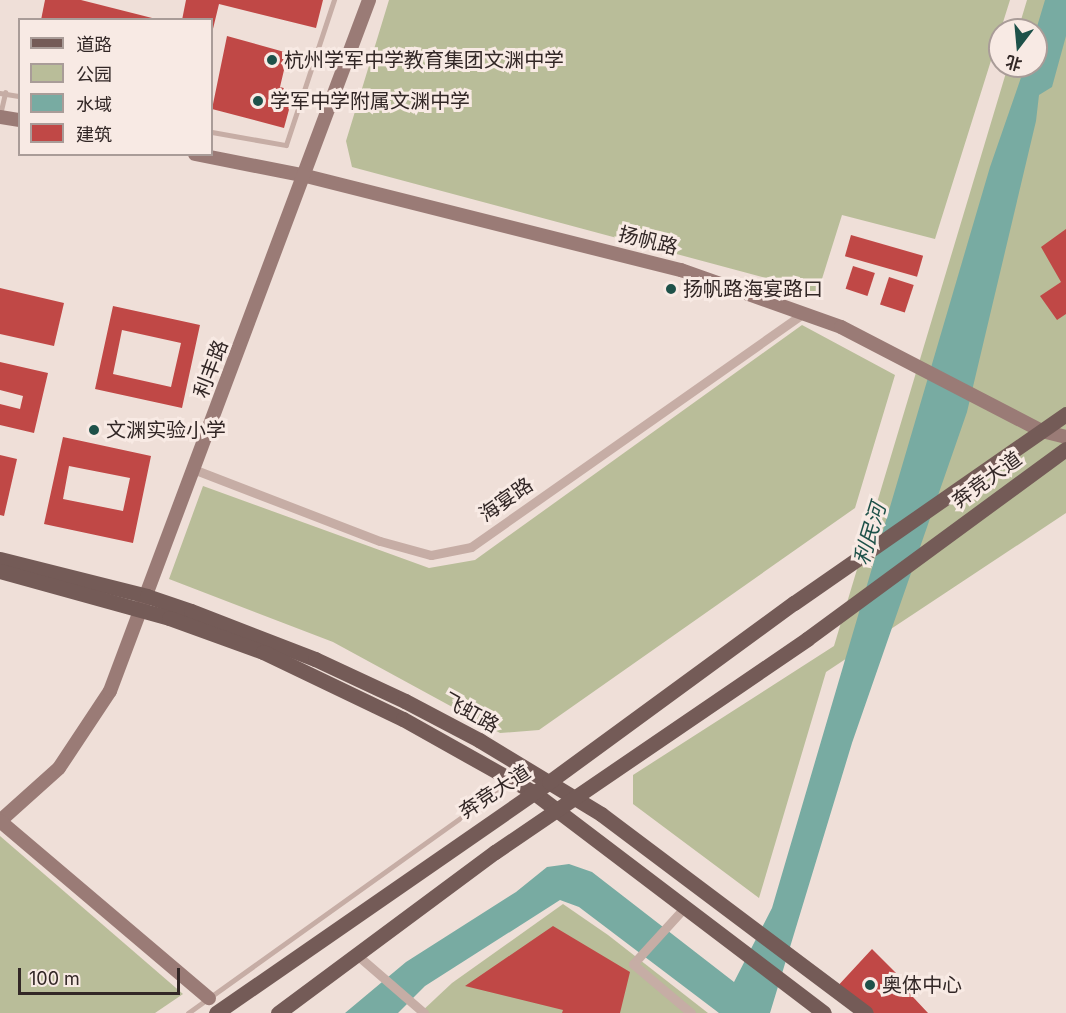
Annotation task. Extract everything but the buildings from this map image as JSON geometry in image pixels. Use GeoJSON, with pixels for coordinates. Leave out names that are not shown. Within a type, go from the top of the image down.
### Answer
{"type":"FeatureCollection","features":[{"type":"Feature","properties":{"kind":"main road","name":"奔竞大道"},"geometry":{"type":"LineString","coordinates":[[216,1013],[549,782],[794,603],[933,509],[1066,414]]}},
{"type":"Feature","properties":{"kind":"main road","name":"奔竞大道"},"geometry":{"type":"LineString","coordinates":[[574,797],[807,639],[933,544],[1064,452]]}},
{"type":"Feature","properties":{"kind":"main road","name":"飞虹路"},"geometry":{"type":"LineString","coordinates":[[0,559],[143,602],[315,659],[436,718],[574,797],[866,1013]]}},
{"type":"Feature","properties":{"kind":"main road","name":"飞虹路"},"geometry":{"type":"LineString","coordinates":[[0,571],[143,602],[341,687],[533,792],[824,1013]]}},
{"type":"Feature","properties":{"kind":"main road"},"geometry":{"type":"LineString","coordinates":[[278,1013],[574,797]]}},
{"type":"Feature","properties":{"kind":"street","name":"利丰路"},"geometry":{"type":"LineString","coordinates":[[0,821],[65,759],[110,691],[306,176],[369,0]]}},
{"type":"Feature","properties":{"kind":"street"},"geometry":{"type":"LineString","coordinates":[[0,116],[18,120]]}},
{"type":"Feature","properties":{"kind":"street","name":"扬帆路"},"geometry":{"type":"LineString","coordinates":[[205,156],[306,176],[681,270],[841,327],[1042,431],[1066,437]]}},
{"type":"Feature","properties":{"kind":"street","name":"海宴路"},"geometry":{"type":"LineString","coordinates":[[193,469],[380,541],[431,555],[471,547],[802,314]]}},
{"type":"Feature","properties":{"kind":"street"},"geometry":{"type":"LineString","coordinates":[[1042,431],[1064,452]]}},
{"type":"Feature","properties":{"kind":"street"},"geometry":{"type":"LineString","coordinates":[[0,821],[209,998]]}},
{"type":"Feature","properties":{"kind":"street"},"geometry":{"type":"LineString","coordinates":[[685,907],[633,964],[691,1013]]}},
{"type":"Feature","properties":{"kind":"street"},"geometry":{"type":"LineString","coordinates":[[357,955],[424,1013]]}},
{"type":"Feature","properties":{"kind":"lane"},"geometry":{"type":"LineString","coordinates":[[213,132],[286,145],[334,0]]}},
{"type":"Feature","properties":{"kind":"lane"},"geometry":{"type":"LineString","coordinates":[[0,116],[2,93],[18,96]]}},
{"type":"Feature","properties":{"kind":"lane"},"geometry":{"type":"LineString","coordinates":[[188,1013],[513,781]]}},
{"type":"Feature","properties":{"kind":"green space"},"geometry":{"type":"Polygon","coordinates":[[[389,0],[1010,0],[1004,18],[988,18],[988,70],[935,239],[842,215],[816,298],[766,278],[352,167],[346,141],[389,0]]]}},
{"type":"Feature","properties":{"kind":"green space"},"geometry":{"type":"Polygon","coordinates":[[[1027,0],[1066,0],[1066,513],[826,672],[759,898],[633,804],[633,775],[834,646],[1004,78],[1048,78],[1048,18],[1022,18],[1027,0]]]}},
{"type":"Feature","properties":{"kind":"green space"},"geometry":{"type":"Polygon","coordinates":[[[802,325],[895,375],[855,508],[539,730],[500,733],[333,642],[169,579],[203,486],[429,568],[475,560],[802,325]]]}},
{"type":"Feature","properties":{"kind":"green space"},"geometry":{"type":"Polygon","coordinates":[[[0,836],[183,994],[155,1013],[0,1013],[0,836]]]}},
{"type":"Feature","properties":{"kind":"green space"},"geometry":{"type":"Polygon","coordinates":[[[563,904],[608,935],[708,1013],[420,1013],[452,983],[563,904]]]}},
{"type":"Feature","properties":{"kind":"water"},"geometry":{"type":"Polygon","coordinates":[[[1045,0],[1066,0],[1066,36],[1052,87],[1039,95],[1036,121],[967,412],[852,743],[770,1013],[719,1013],[579,907],[560,900],[425,986],[398,1013],[345,1013],[406,962],[516,892],[547,867],[569,864],[592,872],[734,982],[772,908],[990,167],[1021,78],[1048,78],[1048,18],[1040,18],[1045,0]]]}},
{"type":"Feature","properties":{"kind":"place","name":"杭州学军中学教育集团文渊中学"},"geometry":{"type":"Point","coordinates":[272,60]}},
{"type":"Feature","properties":{"kind":"place","name":"学军中学附属文渊中学"},"geometry":{"type":"Point","coordinates":[258,101]}},
{"type":"Feature","properties":{"kind":"place","name":"扬帆路海宴路口"},"geometry":{"type":"Point","coordinates":[671,289]}},
{"type":"Feature","properties":{"kind":"place","name":"文渊实验小学"},"geometry":{"type":"Point","coordinates":[94,430]}},
{"type":"Feature","properties":{"kind":"place","name":"奥体中心"},"geometry":{"type":"Point","coordinates":[870,985]}},
{"type":"Feature","properties":{"kind":"water label","name":"利民河"},"geometry":{"type":"Point","coordinates":[870,534]}}]}
